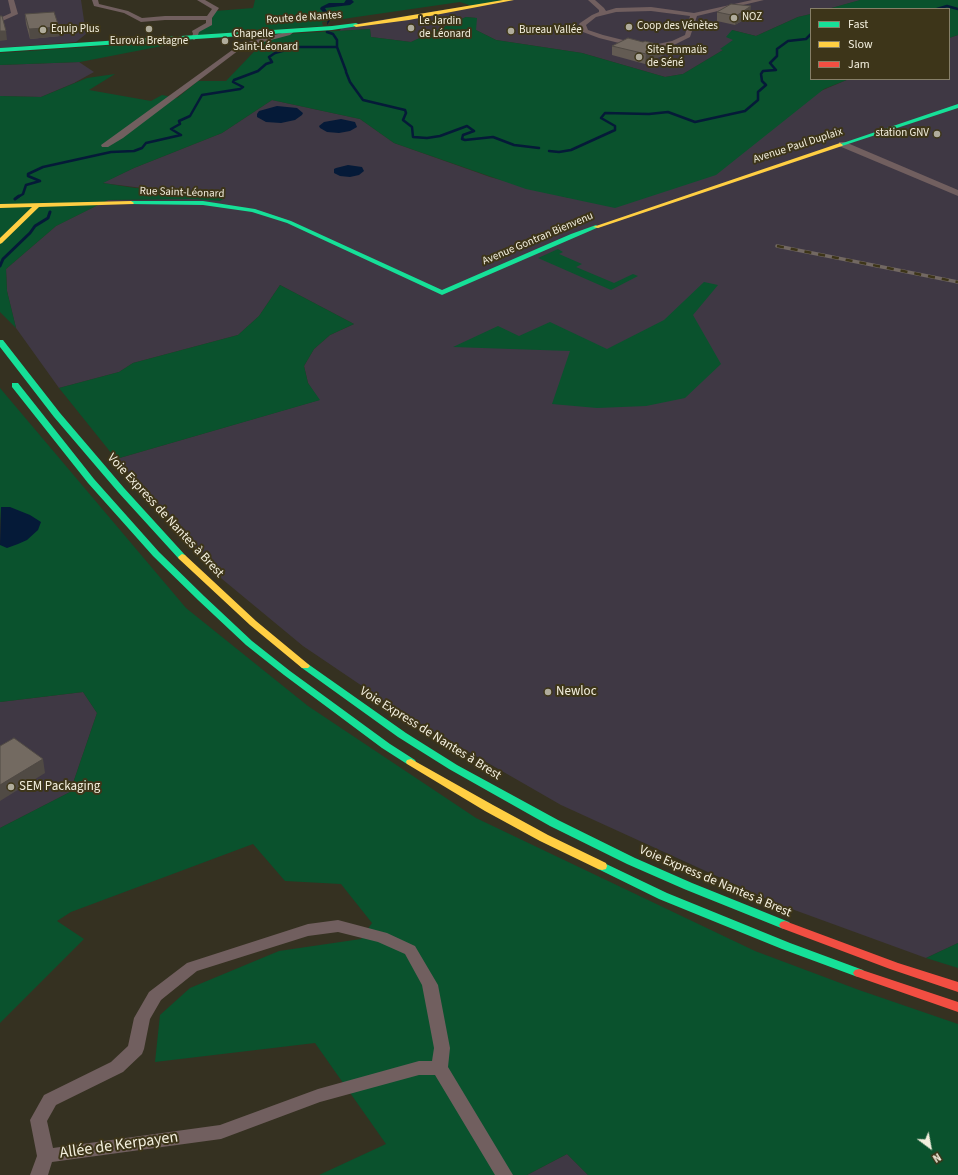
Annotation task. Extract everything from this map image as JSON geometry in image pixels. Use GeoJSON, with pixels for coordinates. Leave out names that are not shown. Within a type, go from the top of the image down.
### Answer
{"type":"FeatureCollection","features":[{"type":"Feature","properties":{"kind":"main road","name":"Route de Nantes"},"geometry":{"type":"LineString","coordinates":[[0,49],[194,38],[332,28],[409,18],[508,1]]}},
{"type":"Feature","properties":{"kind":"main road","name":"Avenue Paul Duplaix"},"geometry":{"type":"LineString","coordinates":[[646,210],[958,106]]}},
{"type":"Feature","properties":{"kind":"main road","name":"Rue Saint-Léonard"},"geometry":{"type":"LineString","coordinates":[[0,206],[174,202],[202,203],[253,210],[289,222],[442,293]]}},
{"type":"Feature","properties":{"kind":"main road"},"geometry":{"type":"LineString","coordinates":[[0,242],[37,206]]}},
{"type":"Feature","properties":{"kind":"main road","name":"Avenue Gontran Bienvenu"},"geometry":{"type":"LineString","coordinates":[[442,293],[573,236],[646,210]]}},
{"type":"Feature","properties":{"kind":"main road","name":"Voie Express de Nantes à Brest"},"geometry":{"type":"LineString","coordinates":[[0,342],[116,485],[174,548],[208,582],[269,637],[312,671],[402,735],[501,794],[554,823],[631,861],[688,886],[821,939],[894,966],[958,987]]}},
{"type":"Feature","properties":{"kind":"main road"},"geometry":{"type":"LineString","coordinates":[[7,375],[91,481],[156,554],[249,642],[287,674],[386,746],[438,779],[544,838],[657,892],[786,946],[883,982],[958,1007]]}},
{"type":"Feature","properties":{"kind":"street"},"geometry":{"type":"LineString","coordinates":[[0,20],[15,14],[11,0]]}},
{"type":"Feature","properties":{"kind":"street"},"geometry":{"type":"LineString","coordinates":[[95,0],[96,5],[126,12],[141,20],[165,18],[209,18]]}},
{"type":"Feature","properties":{"kind":"street"},"geometry":{"type":"LineString","coordinates":[[194,38],[196,34],[195,31],[210,24],[209,18],[216,8],[200,0]]}},
{"type":"Feature","properties":{"kind":"street"},"geometry":{"type":"LineString","coordinates":[[508,1],[515,0]]}},
{"type":"Feature","properties":{"kind":"street"},"geometry":{"type":"LineString","coordinates":[[591,0],[602,9],[603,13]]}},
{"type":"Feature","properties":{"kind":"street"},"geometry":{"type":"LineString","coordinates":[[694,15],[688,36],[674,43],[650,46],[629,44],[596,35],[584,30],[582,24],[583,22],[603,13],[640,9],[694,15],[761,0]]}},
{"type":"Feature","properties":{"kind":"street"},"geometry":{"type":"LineString","coordinates":[[105,145],[120,136],[237,49],[250,43],[288,34],[292,31]]}},
{"type":"Feature","properties":{"kind":"street"},"geometry":{"type":"LineString","coordinates":[[842,144],[958,193]]}},
{"type":"Feature","properties":{"kind":"street","name":"Allée de Kerpayen"},"geometry":{"type":"LineString","coordinates":[[338,926],[382,937],[410,950],[430,985],[442,1048],[440,1068],[418,1068],[318,1096],[221,1132],[46,1156],[38,1120],[50,1100],[117,1068],[136,1049],[142,1018],[155,996],[192,967],[308,930],[338,926]]}},
{"type":"Feature","properties":{"kind":"street"},"geometry":{"type":"LineString","coordinates":[[440,1068],[504,1175]]}},
{"type":"Feature","properties":{"kind":"street"},"geometry":{"type":"LineString","coordinates":[[39,1175],[46,1156]]}},
{"type":"Feature","properties":{"kind":"shaded area"},"geometry":{"type":"Polygon","coordinates":[[[0,0],[81,0],[86,34],[76,42],[0,48],[0,0]]]}},
{"type":"Feature","properties":{"kind":"shaded area"},"geometry":{"type":"Polygon","coordinates":[[[505,0],[861,0],[832,8],[810,8],[810,14],[798,17],[756,36],[732,30],[734,40],[723,50],[683,74],[665,77],[582,53],[496,40],[476,30],[476,18],[466,17],[411,42],[371,37],[370,29],[340,31],[342,26],[505,0]]]}},
{"type":"Feature","properties":{"kind":"shaded area"},"geometry":{"type":"Polygon","coordinates":[[[958,35],[958,943],[926,958],[778,904],[561,805],[408,717],[303,646],[216,574],[116,459],[319,400],[308,383],[304,366],[314,349],[330,335],[354,324],[280,285],[259,316],[238,335],[133,363],[119,372],[59,388],[16,328],[7,291],[6,269],[56,226],[108,200],[224,198],[102,183],[134,168],[222,133],[272,100],[360,119],[394,143],[490,177],[569,198],[847,80],[950,80],[950,38],[958,35]]]}},
{"type":"Feature","properties":{"kind":"shaded area"},"geometry":{"type":"Polygon","coordinates":[[[79,62],[94,72],[74,83],[41,97],[0,96],[0,65],[79,62]]]}},
{"type":"Feature","properties":{"kind":"shaded area"},"geometry":{"type":"Polygon","coordinates":[[[83,692],[97,713],[70,792],[0,828],[0,702],[83,692]]]}},
{"type":"Feature","properties":{"kind":"shaded area"},"geometry":{"type":"Polygon","coordinates":[[[567,1154],[588,1175],[527,1175],[567,1154]]]}},
{"type":"Feature","properties":{"kind":"green space"},"geometry":{"type":"Polygon","coordinates":[[[255,0],[505,0],[472,6],[460,2],[322,22],[323,26],[196,35],[195,31],[210,24],[215,11],[253,8],[255,0]]]}},
{"type":"Feature","properties":{"kind":"green space"},"geometry":{"type":"Polygon","coordinates":[[[860,0],[958,0],[958,35],[950,38],[950,8],[832,8],[860,0]]]}},
{"type":"Feature","properties":{"kind":"green space"},"geometry":{"type":"Polygon","coordinates":[[[810,14],[810,80],[846,80],[824,89],[716,175],[615,208],[526,189],[394,143],[360,119],[272,100],[222,133],[134,168],[103,183],[135,188],[183,190],[225,198],[220,201],[194,199],[108,200],[56,226],[6,269],[7,291],[16,328],[0,312],[0,96],[41,97],[87,78],[115,74],[89,90],[151,101],[162,95],[177,98],[198,81],[226,81],[270,35],[370,29],[371,37],[411,42],[466,17],[477,18],[476,30],[496,40],[582,53],[665,77],[683,74],[723,50],[720,49],[733,40],[726,37],[732,30],[756,36],[798,17],[810,14]]]}},
{"type":"Feature","properties":{"kind":"green space"},"geometry":{"type":"Polygon","coordinates":[[[193,40],[80,62],[0,65],[0,53],[193,40]]]}},
{"type":"Feature","properties":{"kind":"green space"},"geometry":{"type":"Polygon","coordinates":[[[558,249],[563,252],[559,254],[582,264],[576,267],[614,283],[633,274],[638,276],[611,290],[538,258],[558,249]]]}},
{"type":"Feature","properties":{"kind":"green space"},"geometry":{"type":"Polygon","coordinates":[[[704,282],[718,285],[693,315],[721,364],[685,398],[646,406],[597,408],[552,404],[570,351],[453,347],[498,326],[519,336],[550,322],[607,349],[664,320],[704,282]]]}},
{"type":"Feature","properties":{"kind":"green space"},"geometry":{"type":"Polygon","coordinates":[[[280,285],[354,324],[330,335],[314,349],[304,366],[308,383],[320,400],[116,459],[59,388],[119,372],[133,363],[238,335],[259,316],[280,285]]]}},
{"type":"Feature","properties":{"kind":"green space"},"geometry":{"type":"Polygon","coordinates":[[[0,388],[186,608],[308,706],[476,818],[755,951],[859,990],[958,1024],[958,1175],[588,1175],[567,1154],[527,1175],[319,1175],[386,1144],[315,1043],[155,1062],[160,1015],[190,988],[279,951],[361,939],[372,923],[341,884],[285,881],[253,844],[71,912],[57,921],[84,939],[0,1023],[0,828],[70,792],[97,713],[83,692],[0,702],[0,545],[2,545],[0,508],[0,388]]]}},
{"type":"Feature","properties":{"kind":"green space"},"geometry":{"type":"Polygon","coordinates":[[[958,943],[958,968],[926,958],[958,943]]]}},
{"type":"Feature","properties":{"kind":"water"},"geometry":{"type":"Polygon","coordinates":[[[346,0],[352,0],[354,2],[350,5],[325,8],[331,19],[327,25],[328,17],[320,9],[321,7],[329,3],[344,3],[346,0]]]}},
{"type":"Feature","properties":{"kind":"water"},"geometry":{"type":"Polygon","coordinates":[[[277,106],[297,108],[303,113],[295,120],[281,123],[266,122],[257,117],[259,111],[277,106]]]}},
{"type":"Feature","properties":{"kind":"water"},"geometry":{"type":"Polygon","coordinates":[[[341,119],[355,122],[357,127],[350,131],[339,133],[327,132],[319,126],[324,122],[341,119]]]}},
{"type":"Feature","properties":{"kind":"water"},"geometry":{"type":"Polygon","coordinates":[[[348,165],[362,167],[364,171],[359,175],[350,177],[340,176],[334,173],[334,169],[348,165]]]}},
{"type":"Feature","properties":{"kind":"water"},"geometry":{"type":"Polygon","coordinates":[[[1,507],[10,507],[30,515],[41,522],[38,530],[27,540],[18,544],[7,548],[0,545],[1,507]]]}},
{"type":"Feature","properties":{"kind":"building"},"geometry":{"type":"Polygon","coordinates":[[[731,4],[751,6],[736,16],[717,12],[731,4]]]}},
{"type":"Feature","properties":{"kind":"building"},"geometry":{"type":"Polygon","coordinates":[[[54,12],[59,27],[29,29],[25,14],[54,12]]]}},
{"type":"Feature","properties":{"kind":"building"},"geometry":{"type":"Polygon","coordinates":[[[0,16],[2,16],[6,31],[0,31],[0,16]]]}},
{"type":"Feature","properties":{"kind":"building"},"geometry":{"type":"Polygon","coordinates":[[[628,38],[664,46],[646,54],[612,46],[628,38]]]}},
{"type":"Feature","properties":{"kind":"building"},"geometry":{"type":"Polygon","coordinates":[[[14,738],[43,759],[0,785],[0,746],[14,738]]]}},
{"type":"Feature","properties":{"kind":"waterway"},"geometry":{"type":"LineString","coordinates":[[940,8],[947,6],[958,9]]}},
{"type":"Feature","properties":{"kind":"waterway"},"geometry":{"type":"LineString","coordinates":[[327,32],[333,34],[337,40],[337,47]]}},
{"type":"Feature","properties":{"kind":"waterway"},"geometry":{"type":"LineString","coordinates":[[549,151],[559,152],[571,150],[615,130],[615,126],[601,118],[605,113],[649,114],[668,112],[695,122],[745,111],[758,100],[758,92],[766,85],[762,81],[761,74],[763,71],[776,70],[770,63],[777,56],[777,49],[788,41],[806,39],[810,35]]}},
{"type":"Feature","properties":{"kind":"waterway"},"geometry":{"type":"LineString","coordinates":[[18,197],[23,194],[26,185],[40,181],[28,176],[28,174],[43,167],[111,152],[134,151],[142,148],[146,143],[181,135],[171,129],[180,124],[179,121],[190,116],[202,95],[240,89],[243,87],[233,82],[234,80],[258,71],[266,64],[272,62],[269,57],[275,53],[296,47],[337,47]]}},
{"type":"Feature","properties":{"kind":"waterway"},"geometry":{"type":"LineString","coordinates":[[337,47],[346,71]]}},
{"type":"Feature","properties":{"kind":"waterway"},"geometry":{"type":"LineString","coordinates":[[346,72],[350,82],[363,100],[405,110],[406,113],[403,120],[412,127],[413,137],[427,138],[440,136],[467,126],[474,131],[463,135],[462,139],[465,140],[493,137],[514,145],[539,148]]}},
{"type":"Feature","properties":{"kind":"waterway"},"geometry":{"type":"LineString","coordinates":[[15,199],[19,196]]}},
{"type":"Feature","properties":{"kind":"waterway"},"geometry":{"type":"LineString","coordinates":[[0,266],[3,259],[30,233],[35,226],[48,218],[50,212]]}},
{"type":"Feature","properties":{"kind":"railway"},"geometry":{"type":"LineString","coordinates":[[777,246],[958,282]]}},
{"type":"Feature","properties":{"kind":"traffic: fast"},"geometry":{"type":"LineString","coordinates":[[0,50],[332,28],[356,25]]}},
{"type":"Feature","properties":{"kind":"traffic: fast"},"geometry":{"type":"LineString","coordinates":[[840,145],[958,106]]}},
{"type":"Feature","properties":{"kind":"traffic: fast"},"geometry":{"type":"LineString","coordinates":[[131,203],[203,203],[253,210],[289,222],[442,293],[573,235],[596,227]]}},
{"type":"Feature","properties":{"kind":"traffic: fast"},"geometry":{"type":"LineString","coordinates":[[0,342],[57,415],[121,490],[182,557]]}},
{"type":"Feature","properties":{"kind":"traffic: fast"},"geometry":{"type":"LineString","coordinates":[[15,385],[91,481],[156,554],[201,598],[249,643],[287,673],[386,746],[411,762]]}},
{"type":"Feature","properties":{"kind":"traffic: fast"},"geometry":{"type":"LineString","coordinates":[[305,666],[402,735],[453,767],[554,823],[631,861],[688,886],[785,925]]}},
{"type":"Feature","properties":{"kind":"traffic: fast"},"geometry":{"type":"LineString","coordinates":[[602,866],[663,896],[786,946],[859,973]]}},
{"type":"Feature","properties":{"kind":"traffic: slow"},"geometry":{"type":"LineString","coordinates":[[356,25],[409,18],[512,0]]}},
{"type":"Feature","properties":{"kind":"traffic: slow"},"geometry":{"type":"LineString","coordinates":[[596,227],[840,145]]}},
{"type":"Feature","properties":{"kind":"traffic: slow"},"geometry":{"type":"LineString","coordinates":[[0,206],[131,203]]}},
{"type":"Feature","properties":{"kind":"traffic: slow"},"geometry":{"type":"LineString","coordinates":[[0,242],[37,206]]}},
{"type":"Feature","properties":{"kind":"traffic: slow"},"geometry":{"type":"LineString","coordinates":[[182,557],[253,623],[305,666]]}},
{"type":"Feature","properties":{"kind":"traffic: slow"},"geometry":{"type":"LineString","coordinates":[[411,762],[489,808],[544,838],[602,866]]}},
{"type":"Feature","properties":{"kind":"traffic: jam"},"geometry":{"type":"LineString","coordinates":[[785,925],[894,966],[958,987]]}},
{"type":"Feature","properties":{"kind":"traffic: jam"},"geometry":{"type":"LineString","coordinates":[[859,973],[958,1007]]}},
{"type":"Feature","properties":{"kind":"place","name":"NOZ"},"geometry":{"type":"Point","coordinates":[734,18]}},
{"type":"Feature","properties":{"kind":"place","name":"Coop des Vénètes"},"geometry":{"type":"Point","coordinates":[629,27]}},
{"type":"Feature","properties":{"kind":"place","name":"Le Jardin de Léonard"},"geometry":{"type":"Point","coordinates":[411,28]}},
{"type":"Feature","properties":{"kind":"place","name":"Eurovia Bretagne"},"geometry":{"type":"Point","coordinates":[149,29]}},
{"type":"Feature","properties":{"kind":"place","name":"Equip Plus"},"geometry":{"type":"Point","coordinates":[43,30]}},
{"type":"Feature","properties":{"kind":"place","name":"Bureau Vallée"},"geometry":{"type":"Point","coordinates":[511,31]}},
{"type":"Feature","properties":{"kind":"place","name":"Chapelle Saint-Léonard"},"geometry":{"type":"Point","coordinates":[225,41]}},
{"type":"Feature","properties":{"kind":"place","name":"Site Emmaüs de Séné"},"geometry":{"type":"Point","coordinates":[639,57]}},
{"type":"Feature","properties":{"kind":"place","name":"station GNV"},"geometry":{"type":"Point","coordinates":[937,134]}},
{"type":"Feature","properties":{"kind":"place","name":"Newloc"},"geometry":{"type":"Point","coordinates":[548,692]}},
{"type":"Feature","properties":{"kind":"place","name":"SEM Packaging"},"geometry":{"type":"Point","coordinates":[11,787]}}]}
